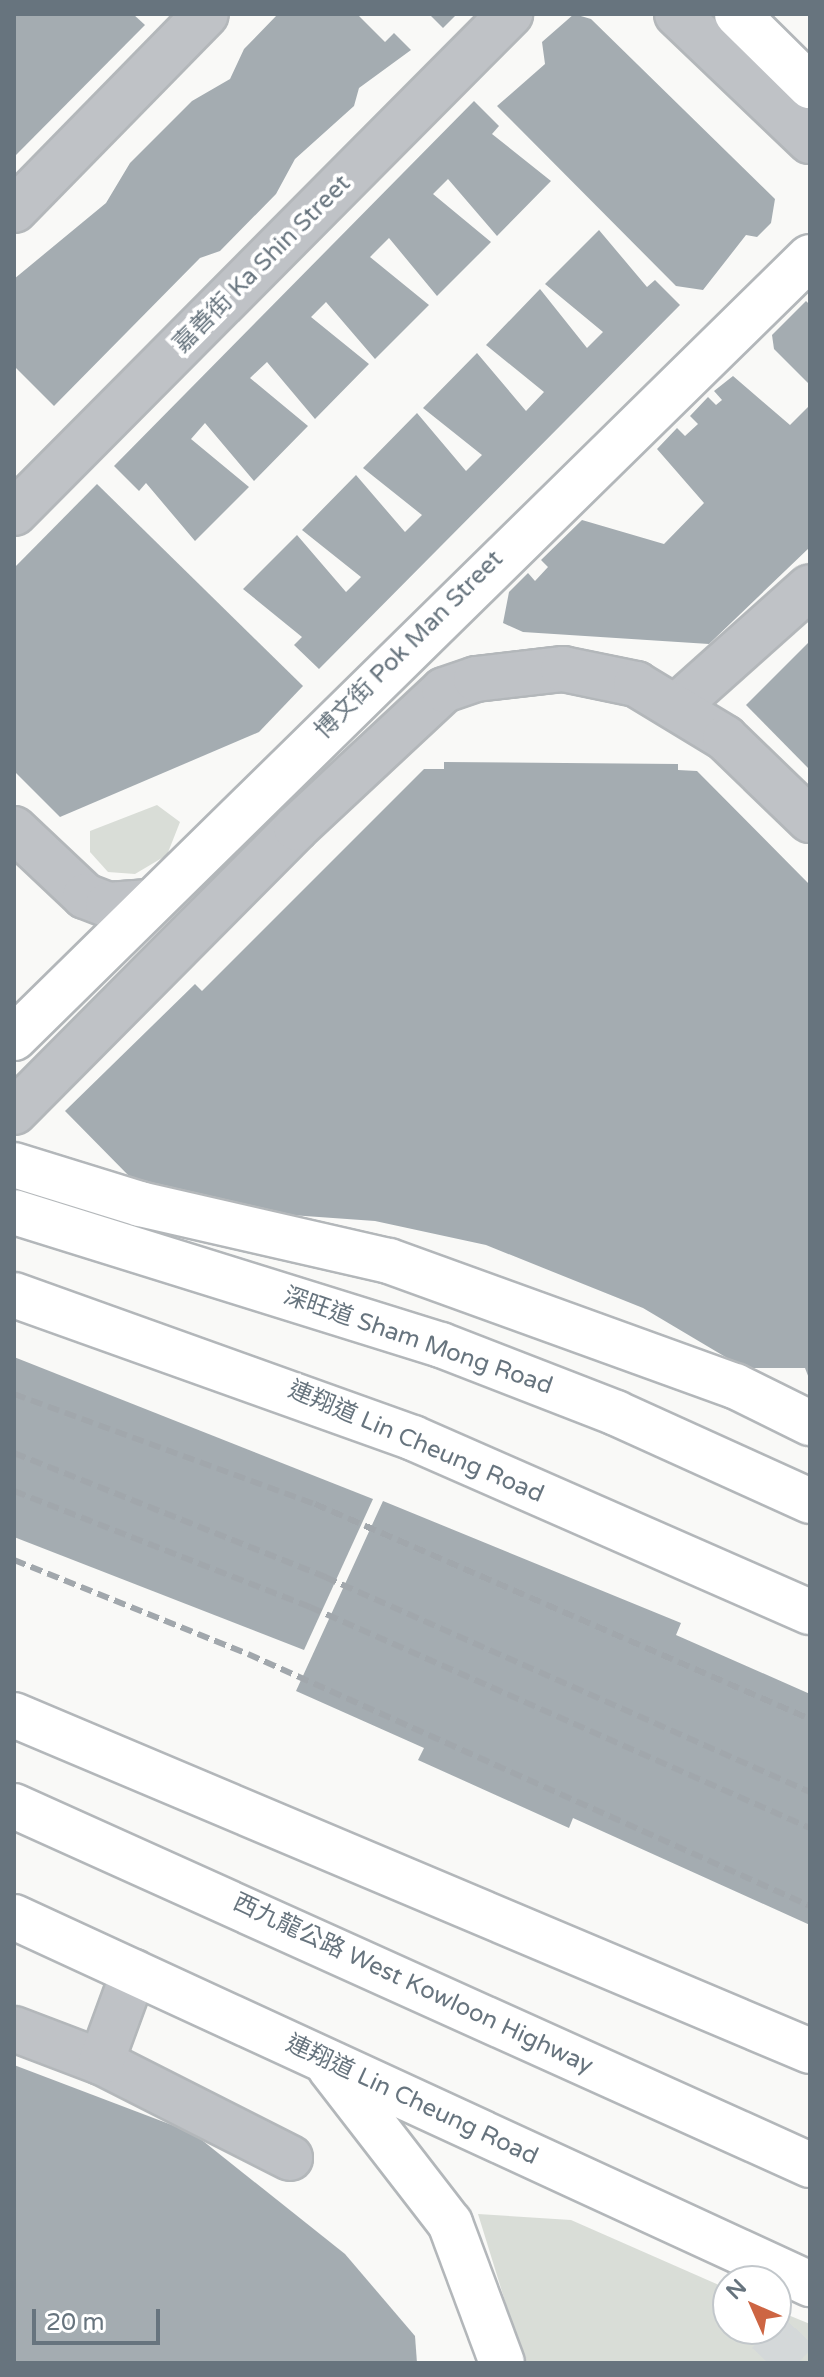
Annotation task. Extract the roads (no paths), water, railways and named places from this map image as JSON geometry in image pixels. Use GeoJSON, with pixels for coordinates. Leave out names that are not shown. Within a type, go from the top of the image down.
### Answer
{"type":"FeatureCollection","features":[{"type":"Feature","properties":{"kind":"main road"},"geometry":{"type":"LineString","coordinates":[[737,14],[810,86]]}},
{"type":"Feature","properties":{"kind":"main road","name":"博文街 Pok Man Street"},"geometry":{"type":"LineString","coordinates":[[14,1038],[149,902],[810,257]]}},
{"type":"Feature","properties":{"kind":"main road"},"geometry":{"type":"LineString","coordinates":[[14,1165],[140,1204],[389,1261],[735,1386],[810,1423]]}},
{"type":"Feature","properties":{"kind":"main road","name":"深旺道 Sham Mong Road"},"geometry":{"type":"LineString","coordinates":[[14,1212],[441,1345],[616,1413],[810,1501]]}},
{"type":"Feature","properties":{"kind":"main road","name":"連翔道 Lin Cheung Road"},"geometry":{"type":"LineString","coordinates":[[14,1295],[399,1432],[810,1612]]}},
{"type":"Feature","properties":{"kind":"main road"},"geometry":{"type":"LineString","coordinates":[[14,1715],[810,2051]]}},
{"type":"Feature","properties":{"kind":"main road","name":"西九龍公路 West Kowloon Highway"},"geometry":{"type":"LineString","coordinates":[[14,1806],[810,2165]]}},
{"type":"Feature","properties":{"kind":"main road","name":"連翔道 Lin Cheung Road"},"geometry":{"type":"LineString","coordinates":[[14,1917],[810,2284]]}},
{"type":"Feature","properties":{"kind":"main road"},"geometry":{"type":"LineString","coordinates":[[324,2061],[450,2223],[502,2363]]}},
{"type":"Feature","properties":{"kind":"street"},"geometry":{"type":"LineString","coordinates":[[14,210],[206,14]]}},
{"type":"Feature","properties":{"kind":"street","name":"嘉善街 Ka Shin Street"},"geometry":{"type":"LineString","coordinates":[[14,513],[510,14]]}},
{"type":"Feature","properties":{"kind":"street"},"geometry":{"type":"LineString","coordinates":[[677,14],[810,141]]}},
{"type":"Feature","properties":{"kind":"street"},"geometry":{"type":"LineString","coordinates":[[677,706],[810,587]]}},
{"type":"Feature","properties":{"kind":"street","name":"博文街 Pok Man Street"},"geometry":{"type":"LineString","coordinates":[[14,1112],[397,729],[444,690],[521,671],[604,675],[677,706],[725,738],[810,820]]}},
{"type":"Feature","properties":{"kind":"street"},"geometry":{"type":"LineString","coordinates":[[14,829],[85,896],[108,905],[149,902]]}},
{"type":"Feature","properties":{"kind":"street"},"geometry":{"type":"LineString","coordinates":[[101,2062],[134,1972]]}},
{"type":"Feature","properties":{"kind":"street"},"geometry":{"type":"LineString","coordinates":[[14,2029],[101,2062],[290,2158]]}},
{"type":"Feature","properties":{"kind":"tunnel"},"geometry":{"type":"LineString","coordinates":[[768,2363],[810,2318]]}},
{"type":"Feature","properties":{"kind":"railway"},"geometry":{"type":"LineString","coordinates":[[14,1394],[315,1504],[810,1719]]}},
{"type":"Feature","properties":{"kind":"railway"},"geometry":{"type":"LineString","coordinates":[[14,1453],[325,1577],[810,1792]]}},
{"type":"Feature","properties":{"kind":"railway"},"geometry":{"type":"LineString","coordinates":[[14,1491],[310,1607],[810,1828]]}},
{"type":"Feature","properties":{"kind":"railway"},"geometry":{"type":"LineString","coordinates":[[14,1560],[248,1654],[810,1906]]}}]}
